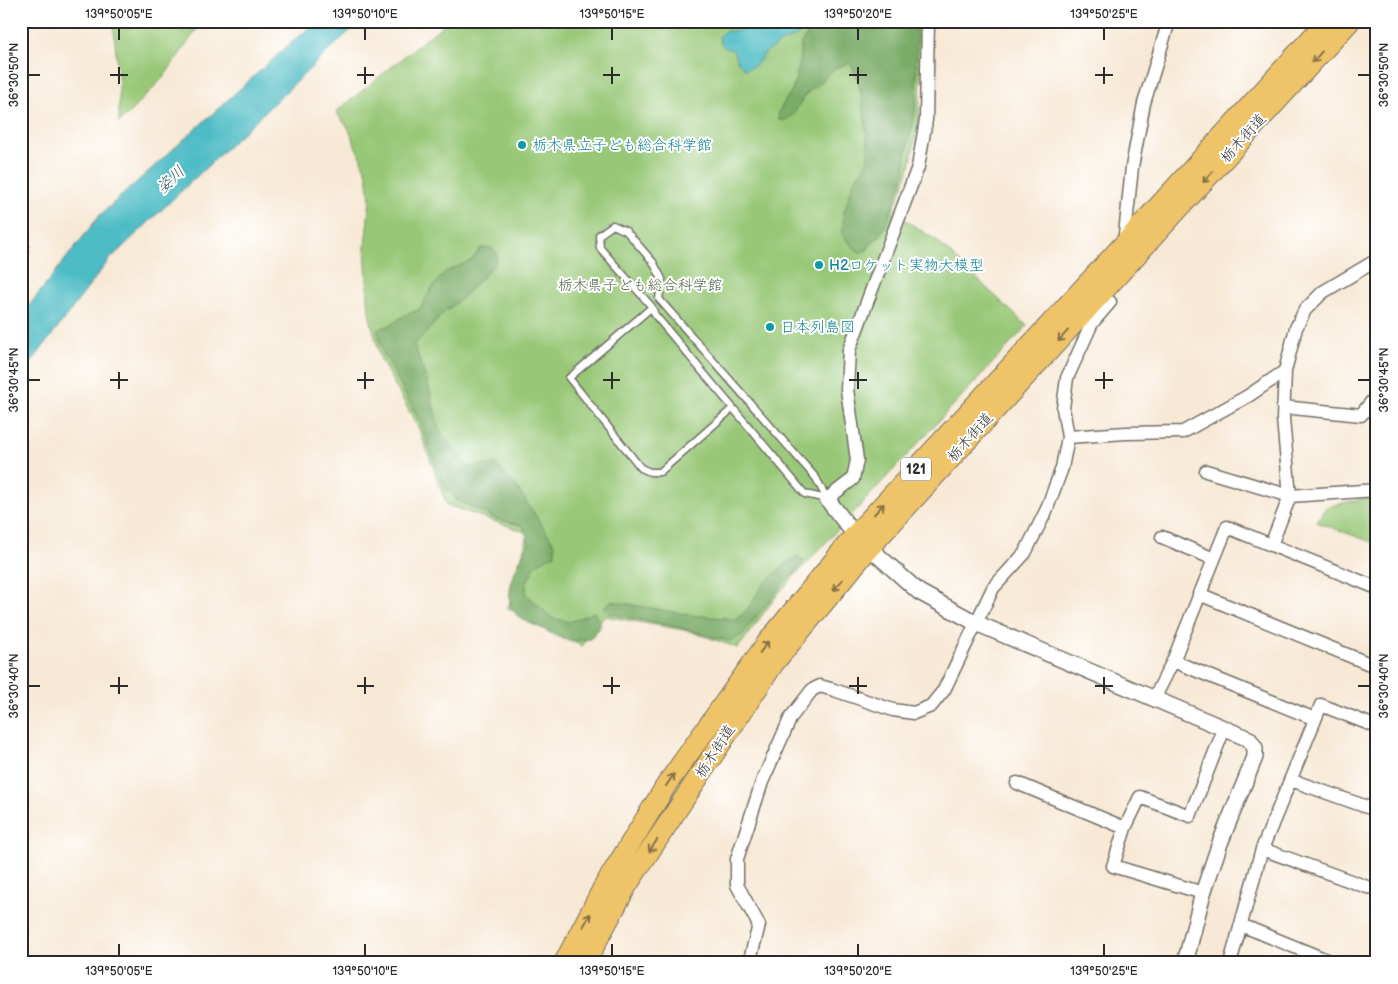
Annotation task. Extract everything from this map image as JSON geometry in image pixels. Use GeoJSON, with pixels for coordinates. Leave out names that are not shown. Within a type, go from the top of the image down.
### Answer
{"type":"FeatureCollection","features":[{"type":"Feature","properties":{"kind":"highway","name":"栃木街道"},"geometry":{"type":"LineString","coordinates":[[585,963],[626,887],[774,662],[862,542],[1124,244],[1327,21]]}},
{"type":"Feature","properties":{"kind":"highway","name":"栃木街道"},"geometry":{"type":"LineString","coordinates":[[564,963],[604,888],[667,784],[766,644],[1350,21]]}},
{"type":"Feature","properties":{"kind":"street"},"geometry":{"type":"LineString","coordinates":[[928,21],[926,120],[918,167],[849,350],[847,389],[857,460],[853,479],[826,499],[862,542],[919,592],[976,622],[1249,739],[1255,748],[1256,757],[1220,843],[1203,893],[1185,963]]}},
{"type":"Feature","properties":{"kind":"street"},"geometry":{"type":"LineString","coordinates":[[1124,244],[1132,166],[1144,103],[1169,21]]}},
{"type":"Feature","properties":{"kind":"street"},"geometry":{"type":"LineString","coordinates":[[1271,545],[1290,496],[1283,407],[1285,371],[1296,328],[1305,310],[1322,292],[1377,260]]}},
{"type":"Feature","properties":{"kind":"street"},"geometry":{"type":"LineString","coordinates":[[749,963],[759,925],[737,885],[737,859],[762,782],[791,717],[812,690],[820,686],[893,710],[914,713],[931,706],[944,690],[992,588],[1025,553],[1046,510],[1062,468],[1068,437],[1063,408],[1067,378],[1092,323],[1110,302]]}},
{"type":"Feature","properties":{"kind":"street"},"geometry":{"type":"LineString","coordinates":[[1068,437],[1126,432],[1183,432],[1248,396],[1285,371]]}},
{"type":"Feature","properties":{"kind":"street"},"geometry":{"type":"LineString","coordinates":[[1283,407],[1361,415],[1377,395]]}},
{"type":"Feature","properties":{"kind":"street"},"geometry":{"type":"LineString","coordinates":[[1206,471],[1290,496],[1377,490]]}},
{"type":"Feature","properties":{"kind":"street"},"geometry":{"type":"LineString","coordinates":[[1154,699],[1172,661],[1227,527],[1377,588]]}},
{"type":"Feature","properties":{"kind":"street"},"geometry":{"type":"LineString","coordinates":[[1162,537],[1214,559]]}},
{"type":"Feature","properties":{"kind":"street"},"geometry":{"type":"LineString","coordinates":[[1199,594],[1377,667]]}},
{"type":"Feature","properties":{"kind":"street"},"geometry":{"type":"LineString","coordinates":[[1172,661],[1314,719]]}},
{"type":"Feature","properties":{"kind":"street"},"geometry":{"type":"LineString","coordinates":[[1230,963],[1262,849],[1321,705],[1377,726]]}},
{"type":"Feature","properties":{"kind":"street"},"geometry":{"type":"LineString","coordinates":[[1203,893],[1113,866],[1125,828],[1140,796],[1190,816],[1224,729]]}},
{"type":"Feature","properties":{"kind":"street"},"geometry":{"type":"LineString","coordinates":[[1291,780],[1367,807],[1377,807]]}},
{"type":"Feature","properties":{"kind":"street"},"geometry":{"type":"LineString","coordinates":[[1017,783],[1125,828]]}},
{"type":"Feature","properties":{"kind":"street"},"geometry":{"type":"LineString","coordinates":[[1262,849],[1367,887],[1377,888]]}},
{"type":"Feature","properties":{"kind":"street"},"geometry":{"type":"LineString","coordinates":[[1241,925],[1334,963]]}},
{"type":"Feature","properties":{"kind":"lane"},"geometry":{"type":"LineString","coordinates":[[613,224],[626,231],[653,262],[662,278],[659,299],[816,478],[826,499],[806,494],[654,315],[652,307],[600,248],[599,235],[613,224]]}},
{"type":"Feature","properties":{"kind":"lane"},"geometry":{"type":"LineString","coordinates":[[652,307],[568,378],[641,468],[650,472],[660,472],[733,408]]}},
{"type":"Feature","properties":{"kind":"path"},"geometry":{"type":"LineString","coordinates":[[21,220],[30,250],[21,262]]}},
{"type":"Feature","properties":{"kind":"green space"},"geometry":{"type":"Polygon","coordinates":[[[113,21],[205,21],[199,26],[163,78],[119,123],[119,85],[113,21]]]}},
{"type":"Feature","properties":{"kind":"green space","name":"栃木県子ども総合科学館"},"geometry":{"type":"Polygon","coordinates":[[[448,21],[923,21],[919,120],[910,166],[893,212],[936,240],[1027,326],[777,595],[738,648],[689,631],[605,616],[581,646],[508,608],[528,533],[447,505],[419,429],[381,360],[369,314],[365,247],[370,199],[367,174],[349,129],[336,112],[448,21]]]}},
{"type":"Feature","properties":{"kind":"green space"},"geometry":{"type":"Polygon","coordinates":[[[821,21],[917,21],[916,102],[913,125],[906,152],[905,172],[887,223],[880,236],[873,241],[866,251],[859,252],[843,236],[843,215],[849,196],[854,181],[868,160],[868,144],[862,98],[857,77],[850,63],[835,68],[805,95],[793,115],[785,120],[779,120],[778,112],[793,89],[799,66],[801,43],[811,29],[821,21]]]}},
{"type":"Feature","properties":{"kind":"green space"},"geometry":{"type":"Polygon","coordinates":[[[481,248],[492,248],[497,253],[496,263],[460,300],[443,313],[414,345],[428,384],[439,429],[468,467],[495,464],[516,486],[555,545],[555,554],[536,564],[526,584],[526,594],[552,618],[570,622],[594,612],[601,625],[590,639],[575,641],[561,638],[524,620],[513,610],[510,601],[512,580],[529,543],[523,526],[496,519],[457,500],[450,494],[441,479],[421,424],[383,352],[377,330],[390,325],[405,315],[419,310],[432,288],[445,272],[472,260],[481,248]]]}},
{"type":"Feature","properties":{"kind":"green space"},"geometry":{"type":"Polygon","coordinates":[[[1370,497],[1377,531],[1377,544],[1316,522],[1326,507],[1370,497]]]}},
{"type":"Feature","properties":{"kind":"green space"},"geometry":{"type":"Polygon","coordinates":[[[797,556],[804,561],[796,572],[784,583],[742,635],[729,641],[677,627],[608,613],[604,607],[611,601],[691,615],[736,619],[748,608],[767,581],[797,556]]]}},
{"type":"Feature","properties":{"kind":"water","name":"姿川"},"geometry":{"type":"Polygon","coordinates":[[[317,21],[360,21],[109,260],[21,376],[21,316],[100,215],[317,21]]]}},
{"type":"Feature","properties":{"kind":"water"},"geometry":{"type":"Polygon","coordinates":[[[767,21],[804,21],[803,31],[766,52],[756,65],[745,69],[738,62],[733,50],[727,49],[721,44],[719,36],[725,31],[739,31],[746,24],[767,21]]]}},
{"type":"Feature","properties":{"kind":"place","name":"栃木県立子ども総合科学館"},"geometry":{"type":"Point","coordinates":[522,145]}},
{"type":"Feature","properties":{"kind":"place","name":"H2ロケット実物大模型"},"geometry":{"type":"Point","coordinates":[819,265]}},
{"type":"Feature","properties":{"kind":"place","name":"日本列島図"},"geometry":{"type":"Point","coordinates":[770,327]}}]}
